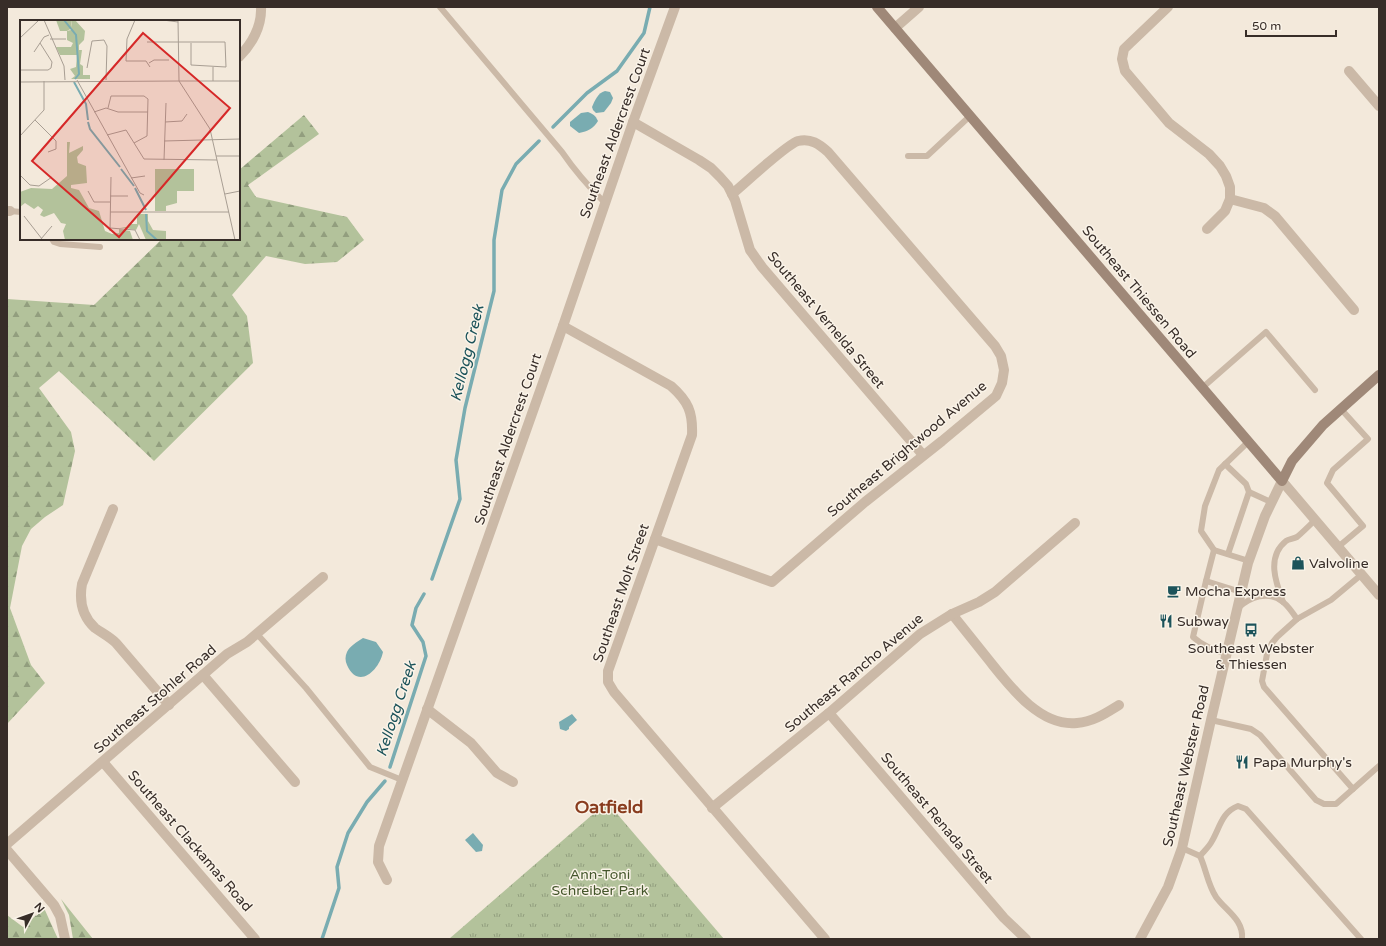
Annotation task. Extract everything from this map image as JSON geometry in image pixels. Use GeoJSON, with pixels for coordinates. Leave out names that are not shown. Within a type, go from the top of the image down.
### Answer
{"type":"FeatureCollection","features":[{"type":"Feature","properties":{"kind":"main road","name":"Southeast Thiessen Road"},"geometry":{"type":"LineString","coordinates":[[877,7],[1282,481]]}},
{"type":"Feature","properties":{"kind":"main road","name":"Southeast Webster Road"},"geometry":{"type":"LineString","coordinates":[[1282,481],[1292,461],[1323,425],[1340,408],[1379,375]]}},
{"type":"Feature","properties":{"kind":"street"},"geometry":{"type":"LineString","coordinates":[[240,56],[251,42],[257,30],[260,20],[261,7]]}},
{"type":"Feature","properties":{"kind":"street","name":"Southeast Aldercrest Court"},"geometry":{"type":"LineString","coordinates":[[387,880],[378,862],[379,846],[563,326],[633,122],[675,7]]}},
{"type":"Feature","properties":{"kind":"street"},"geometry":{"type":"LineString","coordinates":[[895,28],[919,7]]}},
{"type":"Feature","properties":{"kind":"street"},"geometry":{"type":"LineString","coordinates":[[1168,7],[1124,49],[1122,59],[1125,71],[1169,124],[1209,154],[1220,166],[1226,176],[1230,187],[1230,199],[1225,211],[1207,229]]}},
{"type":"Feature","properties":{"kind":"street"},"geometry":{"type":"LineString","coordinates":[[1349,71],[1379,106]]}},
{"type":"Feature","properties":{"kind":"street","name":"Southeast Vernelda Street"},"geometry":{"type":"LineString","coordinates":[[633,122],[711,168],[720,177],[732,194],[750,250],[762,267],[923,455]]}},
{"type":"Feature","properties":{"kind":"street","name":"Southeast Brightwood Avenue"},"geometry":{"type":"LineString","coordinates":[[655,539],[772,582],[865,502],[996,396],[1002,383],[1004,370],[1001,356],[995,346],[828,152],[820,145],[812,141],[797,141],[784,150],[732,194]]}},
{"type":"Feature","properties":{"kind":"street"},"geometry":{"type":"LineString","coordinates":[[1230,199],[1264,208],[1275,216],[1354,310]]}},
{"type":"Feature","properties":{"kind":"street","name":"Southeast Molt Street"},"geometry":{"type":"LineString","coordinates":[[563,326],[671,386],[681,394],[689,406],[693,420],[692,435],[608,671],[608,682],[614,692],[825,939]]}},
{"type":"Feature","properties":{"kind":"street","name":"Southeast Webster Road"},"geometry":{"type":"LineString","coordinates":[[1140,939],[1168,887],[1182,848],[1210,720],[1249,561],[1271,502],[1282,481]]}},
{"type":"Feature","properties":{"kind":"street","name":"Southeast Thiessen Road"},"geometry":{"type":"LineString","coordinates":[[1282,481],[1379,595]]}},
{"type":"Feature","properties":{"kind":"street"},"geometry":{"type":"LineString","coordinates":[[113,509],[82,584],[80,596],[81,607],[85,616],[96,628],[116,643],[169,705]]}},
{"type":"Feature","properties":{"kind":"street","name":"Southeast Rancho Avenue"},"geometry":{"type":"LineString","coordinates":[[712,808],[829,713],[920,634],[952,614],[979,602],[995,592],[1075,523]]}},
{"type":"Feature","properties":{"kind":"street","name":"Southeast Stohler Road"},"geometry":{"type":"LineString","coordinates":[[7,844],[227,654],[248,642],[323,577]]}},
{"type":"Feature","properties":{"kind":"street"},"geometry":{"type":"LineString","coordinates":[[952,614],[1016,694],[1046,715],[1060,722],[1076,723],[1093,720],[1119,705]]}},
{"type":"Feature","properties":{"kind":"street"},"geometry":{"type":"LineString","coordinates":[[203,675],[295,782]]}},
{"type":"Feature","properties":{"kind":"street"},"geometry":{"type":"LineString","coordinates":[[427,709],[471,743],[497,773],[513,782]]}},
{"type":"Feature","properties":{"kind":"street","name":"Southeast Renada Street"},"geometry":{"type":"LineString","coordinates":[[829,713],[1004,918],[1026,939]]}},
{"type":"Feature","properties":{"kind":"street","name":"Southeast Clackamas Road"},"geometry":{"type":"LineString","coordinates":[[103,762],[255,939]]}},
{"type":"Feature","properties":{"kind":"street"},"geometry":{"type":"LineString","coordinates":[[7,850],[54,905],[60,916],[65,939]]}},
{"type":"Feature","properties":{"kind":"lane"},"geometry":{"type":"LineString","coordinates":[[440,7],[562,152],[575,171],[605,203]]}},
{"type":"Feature","properties":{"kind":"lane"},"geometry":{"type":"LineString","coordinates":[[908,156],[927,156],[970,116]]}},
{"type":"Feature","properties":{"kind":"lane"},"geometry":{"type":"LineString","coordinates":[[9,211],[20,212]]}},
{"type":"Feature","properties":{"kind":"lane"},"geometry":{"type":"LineString","coordinates":[[53,240],[60,244],[100,247]]}},
{"type":"Feature","properties":{"kind":"lane"},"geometry":{"type":"LineString","coordinates":[[1202,388],[1266,332],[1316,390]]}},
{"type":"Feature","properties":{"kind":"lane"},"geometry":{"type":"LineString","coordinates":[[1338,548],[1363,526],[1327,483],[1333,470],[1368,439],[1340,408]]}},
{"type":"Feature","properties":{"kind":"lane"},"geometry":{"type":"LineString","coordinates":[[1248,442],[1219,470],[1205,506],[1201,531],[1214,550],[1249,561]]}},
{"type":"Feature","properties":{"kind":"lane"},"geometry":{"type":"LineString","coordinates":[[1225,464],[1246,484],[1249,492],[1228,554]]}},
{"type":"Feature","properties":{"kind":"lane"},"geometry":{"type":"LineString","coordinates":[[1249,492],[1271,502]]}},
{"type":"Feature","properties":{"kind":"lane"},"geometry":{"type":"LineString","coordinates":[[1297,619],[1283,602],[1275,579],[1275,560],[1279,549],[1286,541],[1296,538],[1315,520]]}},
{"type":"Feature","properties":{"kind":"lane"},"geometry":{"type":"LineString","coordinates":[[1214,550],[1193,637],[1199,643],[1210,649],[1226,654]]}},
{"type":"Feature","properties":{"kind":"lane"},"geometry":{"type":"LineString","coordinates":[[1353,789],[1264,687],[1262,681],[1267,654],[1272,643],[1297,619],[1331,600],[1361,575]]}},
{"type":"Feature","properties":{"kind":"lane"},"geometry":{"type":"LineString","coordinates":[[1206,580],[1241,592]]}},
{"type":"Feature","properties":{"kind":"lane"},"geometry":{"type":"LineString","coordinates":[[1237,609],[1246,600],[1266,595],[1283,602]]}},
{"type":"Feature","properties":{"kind":"lane"},"geometry":{"type":"LineString","coordinates":[[257,634],[306,688],[370,767],[402,780]]}},
{"type":"Feature","properties":{"kind":"lane"},"geometry":{"type":"LineString","coordinates":[[1210,720],[1251,729],[1260,736],[1316,800],[1324,804],[1336,804],[1379,766]]}},
{"type":"Feature","properties":{"kind":"lane"},"geometry":{"type":"LineString","coordinates":[[1200,856],[1212,842],[1222,821],[1230,809],[1238,806],[1246,810],[1361,939]]}},
{"type":"Feature","properties":{"kind":"lane"},"geometry":{"type":"LineString","coordinates":[[1182,848],[1200,856],[1211,889],[1238,922],[1243,931],[1242,939]]}},
{"type":"Feature","properties":{"kind":"green space"},"geometry":{"type":"Polygon","coordinates":[[[304,115],[319,134],[248,185],[256,197],[347,217],[364,240],[337,262],[305,264],[266,256],[232,295],[247,316],[253,363],[154,461],[59,371],[39,388],[71,432],[75,451],[63,505],[31,529],[22,546],[10,608],[31,665],[45,683],[7,724],[7,299],[94,305],[161,240],[240,240],[240,169],[304,115]]]}},
{"type":"Feature","properties":{"kind":"green space","name":"Ann-Toni Schreiber Park"},"geometry":{"type":"Polygon","coordinates":[[[607,802],[724,939],[449,939],[607,802]]]}},
{"type":"Feature","properties":{"kind":"green space"},"geometry":{"type":"Polygon","coordinates":[[[61,899],[93,939],[73,939],[69,915],[61,899]]]}},
{"type":"Feature","properties":{"kind":"green space"},"geometry":{"type":"Polygon","coordinates":[[[44,908],[58,939],[7,939],[7,915],[23,927],[44,908]]]}},
{"type":"Feature","properties":{"kind":"water"},"geometry":{"type":"Polygon","coordinates":[[[605,91],[610,92],[613,98],[611,103],[604,112],[596,113],[592,107],[599,95],[605,91]]]}},
{"type":"Feature","properties":{"kind":"water"},"geometry":{"type":"Polygon","coordinates":[[[588,112],[594,115],[598,121],[590,129],[579,133],[570,126],[570,122],[581,113],[588,112]]]}},
{"type":"Feature","properties":{"kind":"water"},"geometry":{"type":"Polygon","coordinates":[[[363,638],[376,642],[383,652],[381,659],[373,671],[362,677],[357,676],[352,672],[347,665],[346,654],[354,644],[363,638]]]}},
{"type":"Feature","properties":{"kind":"water"},"geometry":{"type":"Polygon","coordinates":[[[572,714],[577,720],[566,731],[560,729],[559,722],[572,714]]]}},
{"type":"Feature","properties":{"kind":"water"},"geometry":{"type":"Polygon","coordinates":[[[473,833],[483,845],[482,851],[476,852],[465,840],[473,833]]]}},
{"type":"Feature","properties":{"kind":"waterway","name":"Kellogg Creek"},"geometry":{"type":"LineString","coordinates":[[553,127],[587,93],[617,71],[644,33],[650,7]]}},
{"type":"Feature","properties":{"kind":"waterway","name":"Kellogg Creek"},"geometry":{"type":"LineString","coordinates":[[432,579],[460,499],[456,460],[465,408],[494,291],[494,240],[502,190],[516,164],[539,141]]}},
{"type":"Feature","properties":{"kind":"waterway","name":"Kellogg Creek"},"geometry":{"type":"LineString","coordinates":[[390,767],[426,656],[423,642],[412,625],[416,608],[424,594]]}},
{"type":"Feature","properties":{"kind":"waterway","name":"Kellogg Creek"},"geometry":{"type":"LineString","coordinates":[[322,939],[339,888],[337,867],[348,833],[367,802],[385,781]]}},
{"type":"Feature","properties":{"kind":"place","name":"Valvoline"},"geometry":{"type":"Point","coordinates":[1298,563]}},
{"type":"Feature","properties":{"kind":"place","name":"Mocha Express"},"geometry":{"type":"Point","coordinates":[1174,591]}},
{"type":"Feature","properties":{"kind":"place","name":"Subway"},"geometry":{"type":"Point","coordinates":[1166,621]}},
{"type":"Feature","properties":{"kind":"place","name":"Southeast Webster & Thiessen"},"geometry":{"type":"Point","coordinates":[1251,630]}},
{"type":"Feature","properties":{"kind":"place","name":"Papa Murphy's"},"geometry":{"type":"Point","coordinates":[1242,762]}},
{"type":"Feature","properties":{"kind":"district","name":"Oatfield"},"geometry":{"type":"Point","coordinates":[609,807]}}]}
